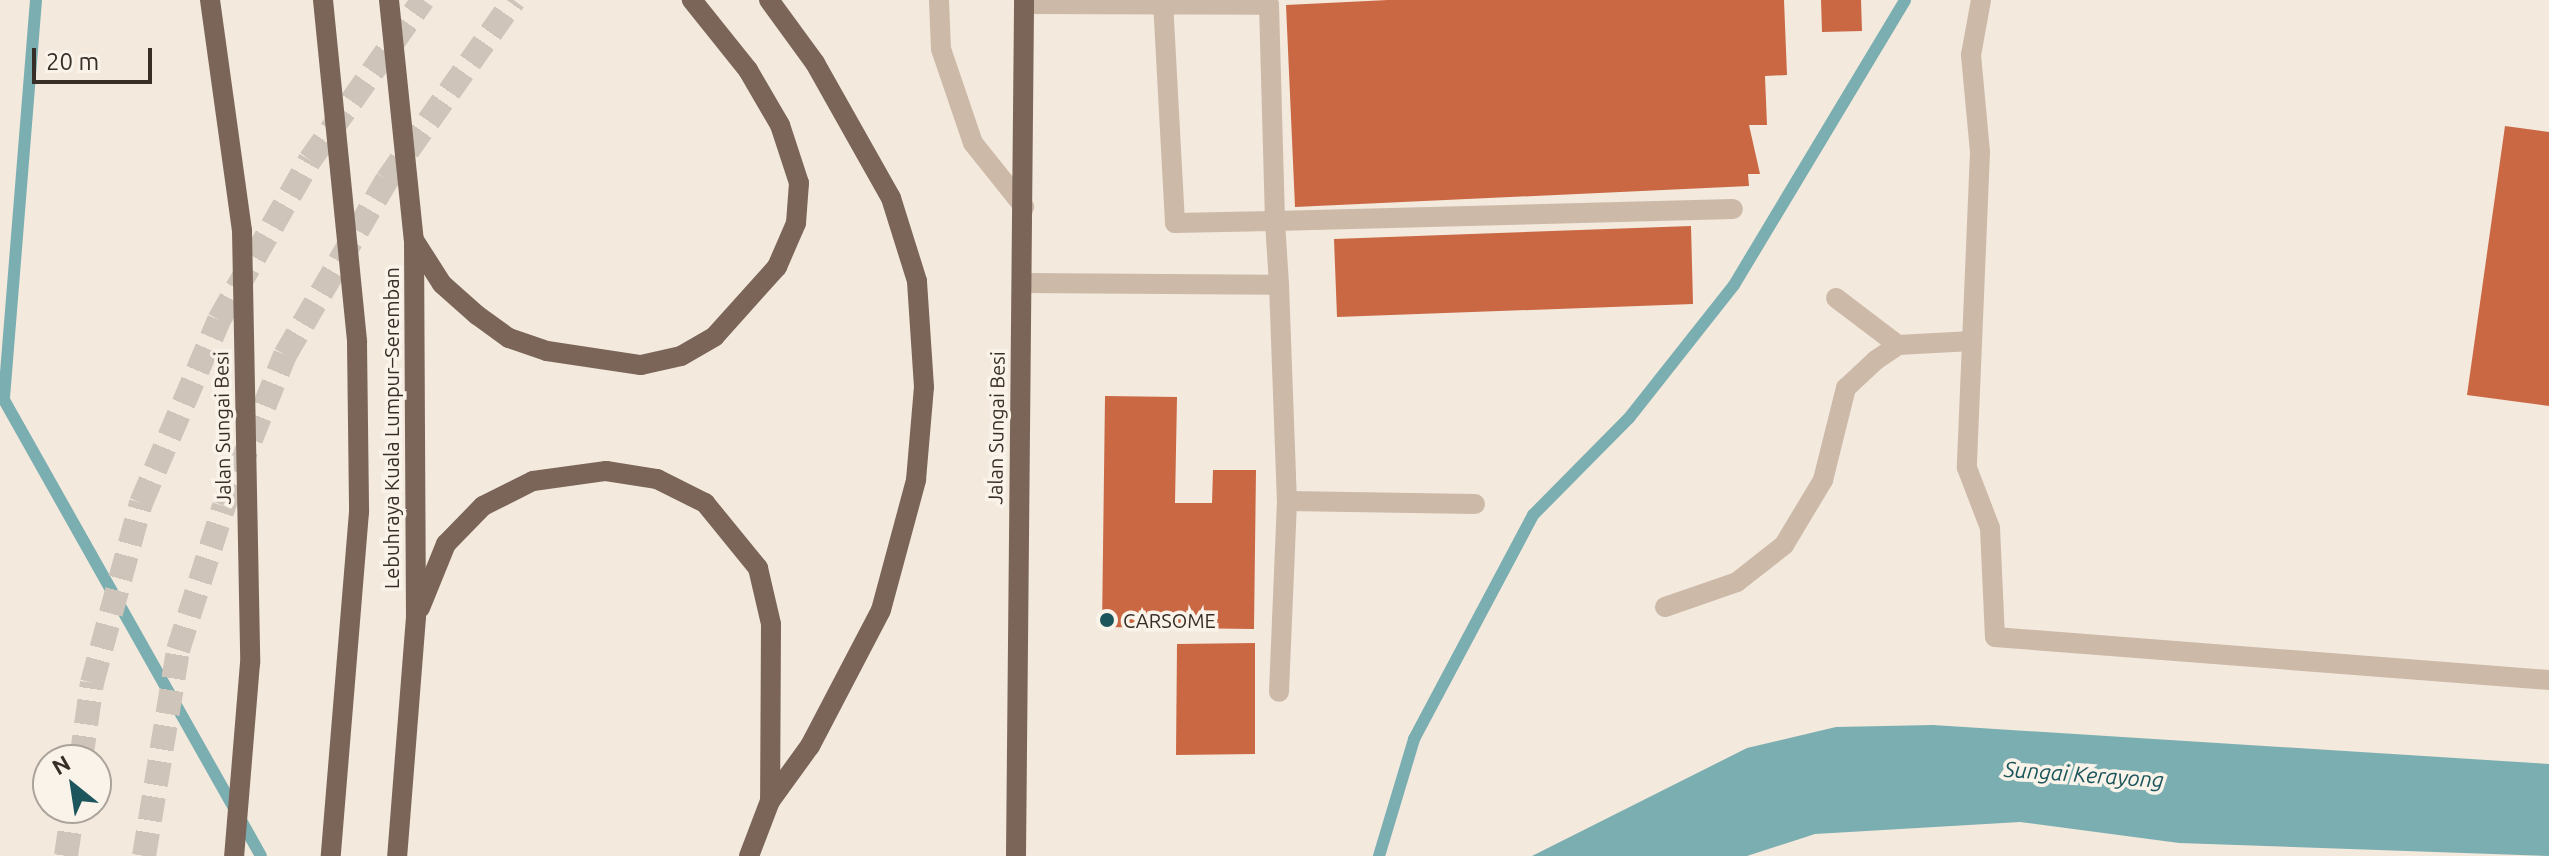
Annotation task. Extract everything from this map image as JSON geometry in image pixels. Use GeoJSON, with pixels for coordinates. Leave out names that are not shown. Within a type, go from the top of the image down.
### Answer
{"type":"FeatureCollection","features":[{"type":"Feature","properties":{"kind":"main road","name":"Jalan Sungai Besi"},"geometry":{"type":"LineString","coordinates":[[210,0],[242,231],[250,663],[234,856]]}},
{"type":"Feature","properties":{"kind":"main road"},"geometry":{"type":"LineString","coordinates":[[323,0],[357,342],[359,512],[331,856]]}},
{"type":"Feature","properties":{"kind":"main road","name":"Lebuhraya Kuala Lumpur–Seremban"},"geometry":{"type":"LineString","coordinates":[[389,0],[414,240],[416,617],[398,851]]}},
{"type":"Feature","properties":{"kind":"main road"},"geometry":{"type":"LineString","coordinates":[[414,240],[442,284],[477,315],[509,338],[547,351],[641,365],[681,356],[715,336],[777,267],[796,223],[799,183],[780,125],[754,81],[692,0]]}},
{"type":"Feature","properties":{"kind":"main road"},"geometry":{"type":"LineString","coordinates":[[749,856],[770,801],[818,733],[881,610],[916,480],[924,387],[917,281],[891,198],[822,74],[769,0]]}},
{"type":"Feature","properties":{"kind":"main road","name":"Jalan Sungai Besi"},"geometry":{"type":"LineString","coordinates":[[1016,856],[1024,2]]}},
{"type":"Feature","properties":{"kind":"main road"},"geometry":{"type":"LineString","coordinates":[[416,617],[446,544],[483,506],[533,481],[606,471],[657,479],[705,503],[758,568],[771,624],[770,801]]}},
{"type":"Feature","properties":{"kind":"lane"},"geometry":{"type":"LineString","coordinates":[[939,0],[941,49],[973,143],[1024,207]]}},
{"type":"Feature","properties":{"kind":"lane"},"geometry":{"type":"LineString","coordinates":[[1981,0],[1971,55],[1980,152],[1967,468],[1990,528],[1995,637],[2549,680]]}},
{"type":"Feature","properties":{"kind":"lane"},"geometry":{"type":"LineString","coordinates":[[1024,2],[1269,5],[1287,501],[1279,692]]}},
{"type":"Feature","properties":{"kind":"lane"},"geometry":{"type":"LineString","coordinates":[[1163,4],[1175,223],[1733,209]]}},
{"type":"Feature","properties":{"kind":"lane"},"geometry":{"type":"LineString","coordinates":[[1022,283],[1279,285]]}},
{"type":"Feature","properties":{"kind":"lane"},"geometry":{"type":"LineString","coordinates":[[1836,298],[1898,345]]}},
{"type":"Feature","properties":{"kind":"lane"},"geometry":{"type":"LineString","coordinates":[[1665,607],[1737,582],[1784,545],[1823,480],[1846,388],[1898,345],[1972,341]]}},
{"type":"Feature","properties":{"kind":"lane"},"geometry":{"type":"LineString","coordinates":[[1287,501],[1475,504]]}},
{"type":"Feature","properties":{"kind":"water","name":"Sungai Kerayong"},"geometry":{"type":"Polygon","coordinates":[[[1933,725],[2549,764],[2549,856],[2179,843],[2020,822],[1815,834],[1747,856],[1532,856],[1747,748],[1836,727],[1933,725]]]}},
{"type":"Feature","properties":{"kind":"building"},"geometry":{"type":"Polygon","coordinates":[[[1388,0],[1784,0],[1787,75],[1765,76],[1767,125],[1749,125],[1760,174],[1748,174],[1749,186],[1295,207],[1286,5],[1388,0]]]}},
{"type":"Feature","properties":{"kind":"building"},"geometry":{"type":"Polygon","coordinates":[[[1821,0],[1861,0],[1862,31],[1822,32],[1821,0]]]}},
{"type":"Feature","properties":{"kind":"building"},"geometry":{"type":"Polygon","coordinates":[[[2505,126],[2549,132],[2549,406],[2467,395],[2505,126]]]}},
{"type":"Feature","properties":{"kind":"building"},"geometry":{"type":"Polygon","coordinates":[[[1691,226],[1693,304],[1337,317],[1334,239],[1691,226]]]}},
{"type":"Feature","properties":{"kind":"building"},"geometry":{"type":"Polygon","coordinates":[[[1105,396],[1177,397],[1175,503],[1212,503],[1213,470],[1256,470],[1254,629],[1102,627],[1105,396]]]}},
{"type":"Feature","properties":{"kind":"building"},"geometry":{"type":"Polygon","coordinates":[[[1255,643],[1255,754],[1176,755],[1177,644],[1255,643]]]}},
{"type":"Feature","properties":{"kind":"waterway"},"geometry":{"type":"LineString","coordinates":[[36,0],[4,400],[261,856]]}},
{"type":"Feature","properties":{"kind":"waterway"},"geometry":{"type":"LineString","coordinates":[[1379,856],[1414,739],[1533,515],[1629,418],[1734,285],[1905,0]]}},
{"type":"Feature","properties":{"kind":"tunnel"},"geometry":{"type":"LineString","coordinates":[[83,744],[92,683],[141,503],[219,320],[310,160],[423,0]]}},
{"type":"Feature","properties":{"kind":"tunnel"},"geometry":{"type":"LineString","coordinates":[[144,856],[178,650],[224,506],[285,355],[387,180],[514,0]]}},
{"type":"Feature","properties":{"kind":"tunnel"},"geometry":{"type":"LineString","coordinates":[[66,856],[71,824]]}},
{"type":"Feature","properties":{"kind":"place","name":"CARSOME"},"geometry":{"type":"Point","coordinates":[1107,620]}}]}
